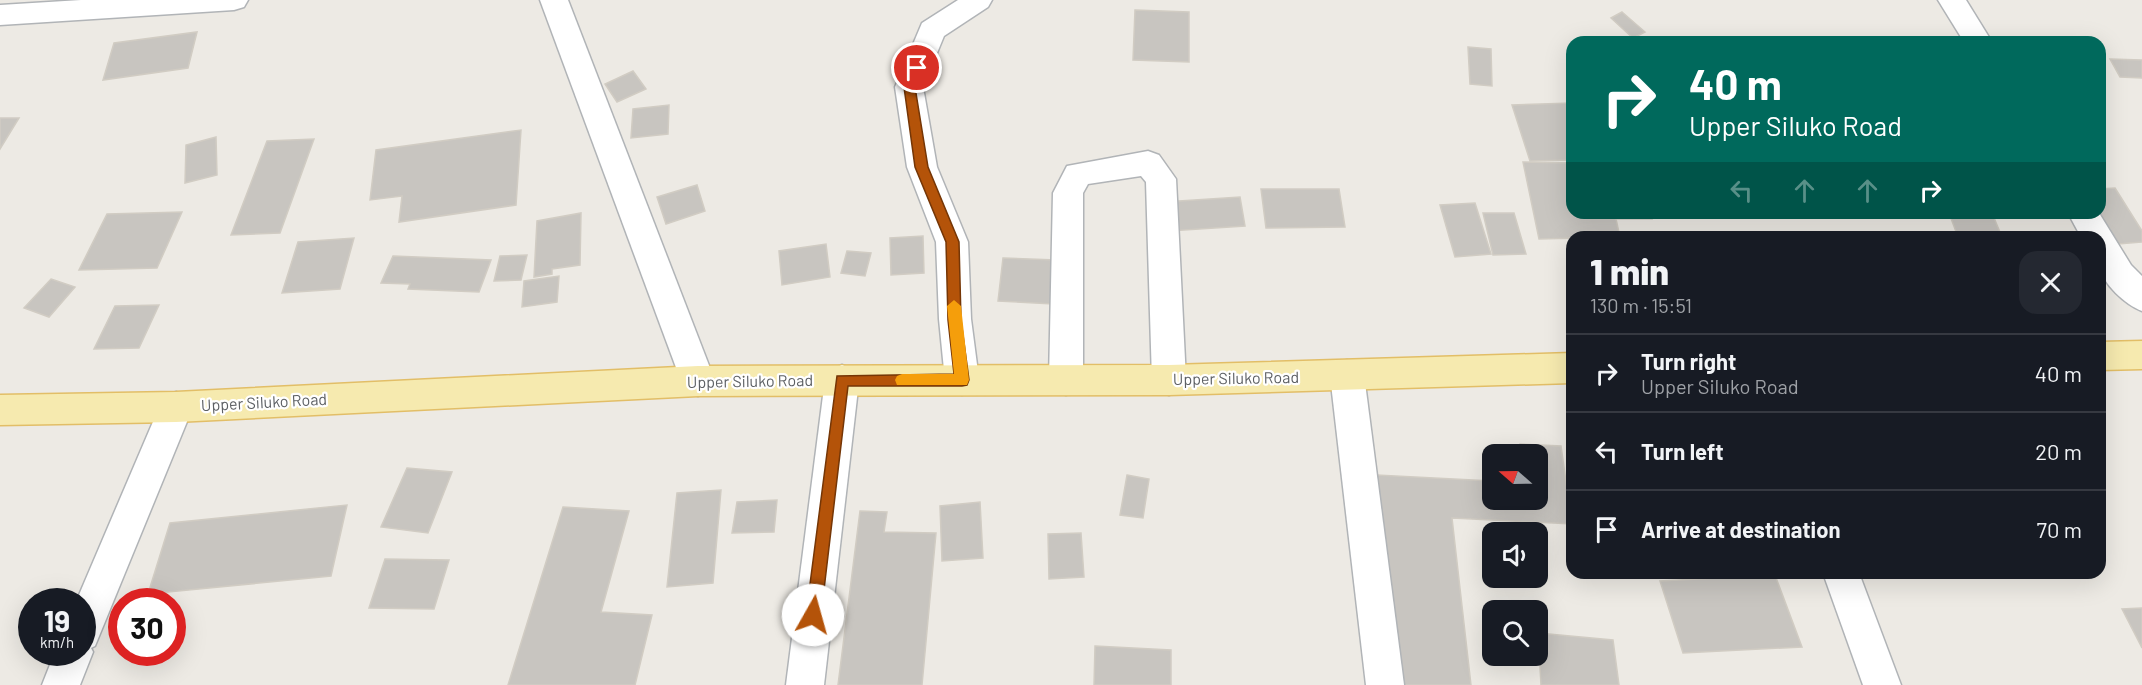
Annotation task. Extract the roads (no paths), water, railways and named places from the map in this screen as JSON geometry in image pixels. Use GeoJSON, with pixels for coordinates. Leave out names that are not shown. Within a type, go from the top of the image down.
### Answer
{"type":"FeatureCollection","features":[{"type":"Feature","properties":{"kind":"main road"},"geometry":{"type":"LineString","coordinates":[[2106,356],[2142,355]]}},
{"type":"Feature","properties":{"kind":"main road","name":"Upper Siluko Road"},"geometry":{"type":"LineString","coordinates":[[0,410],[176,407],[698,381],[1169,380],[1566,368]]}},
{"type":"Feature","properties":{"kind":"street"},"geometry":{"type":"LineString","coordinates":[[0,15],[234,0]]}},
{"type":"Feature","properties":{"kind":"street"},"geometry":{"type":"LineString","coordinates":[[554,0],[698,381]]}},
{"type":"Feature","properties":{"kind":"street"},"geometry":{"type":"LineString","coordinates":[[962,380],[955,320],[952,242],[922,167],[909,87],[932,30],[978,0]]}},
{"type":"Feature","properties":{"kind":"street"},"geometry":{"type":"LineString","coordinates":[[1952,0],[1974,36]]}},
{"type":"Feature","properties":{"kind":"street"},"geometry":{"type":"LineString","coordinates":[[1066,380],[1068,193],[1078,174],[1148,163],[1161,179],[1169,380]]}},
{"type":"Feature","properties":{"kind":"street"},"geometry":{"type":"LineString","coordinates":[[2106,252],[2120,274],[2142,297]]}},
{"type":"Feature","properties":{"kind":"street"},"geometry":{"type":"LineString","coordinates":[[1347,375],[1385,685]]}},
{"type":"Feature","properties":{"kind":"street"},"geometry":{"type":"LineString","coordinates":[[805,685],[842,380]]}},
{"type":"Feature","properties":{"kind":"street"},"geometry":{"type":"LineString","coordinates":[[96,599],[176,407]]}},
{"type":"Feature","properties":{"kind":"street"},"geometry":{"type":"LineString","coordinates":[[1843,579],[1882,685]]}},
{"type":"Feature","properties":{"kind":"street"},"geometry":{"type":"LineString","coordinates":[[61,685],[68,666]]}}]}
